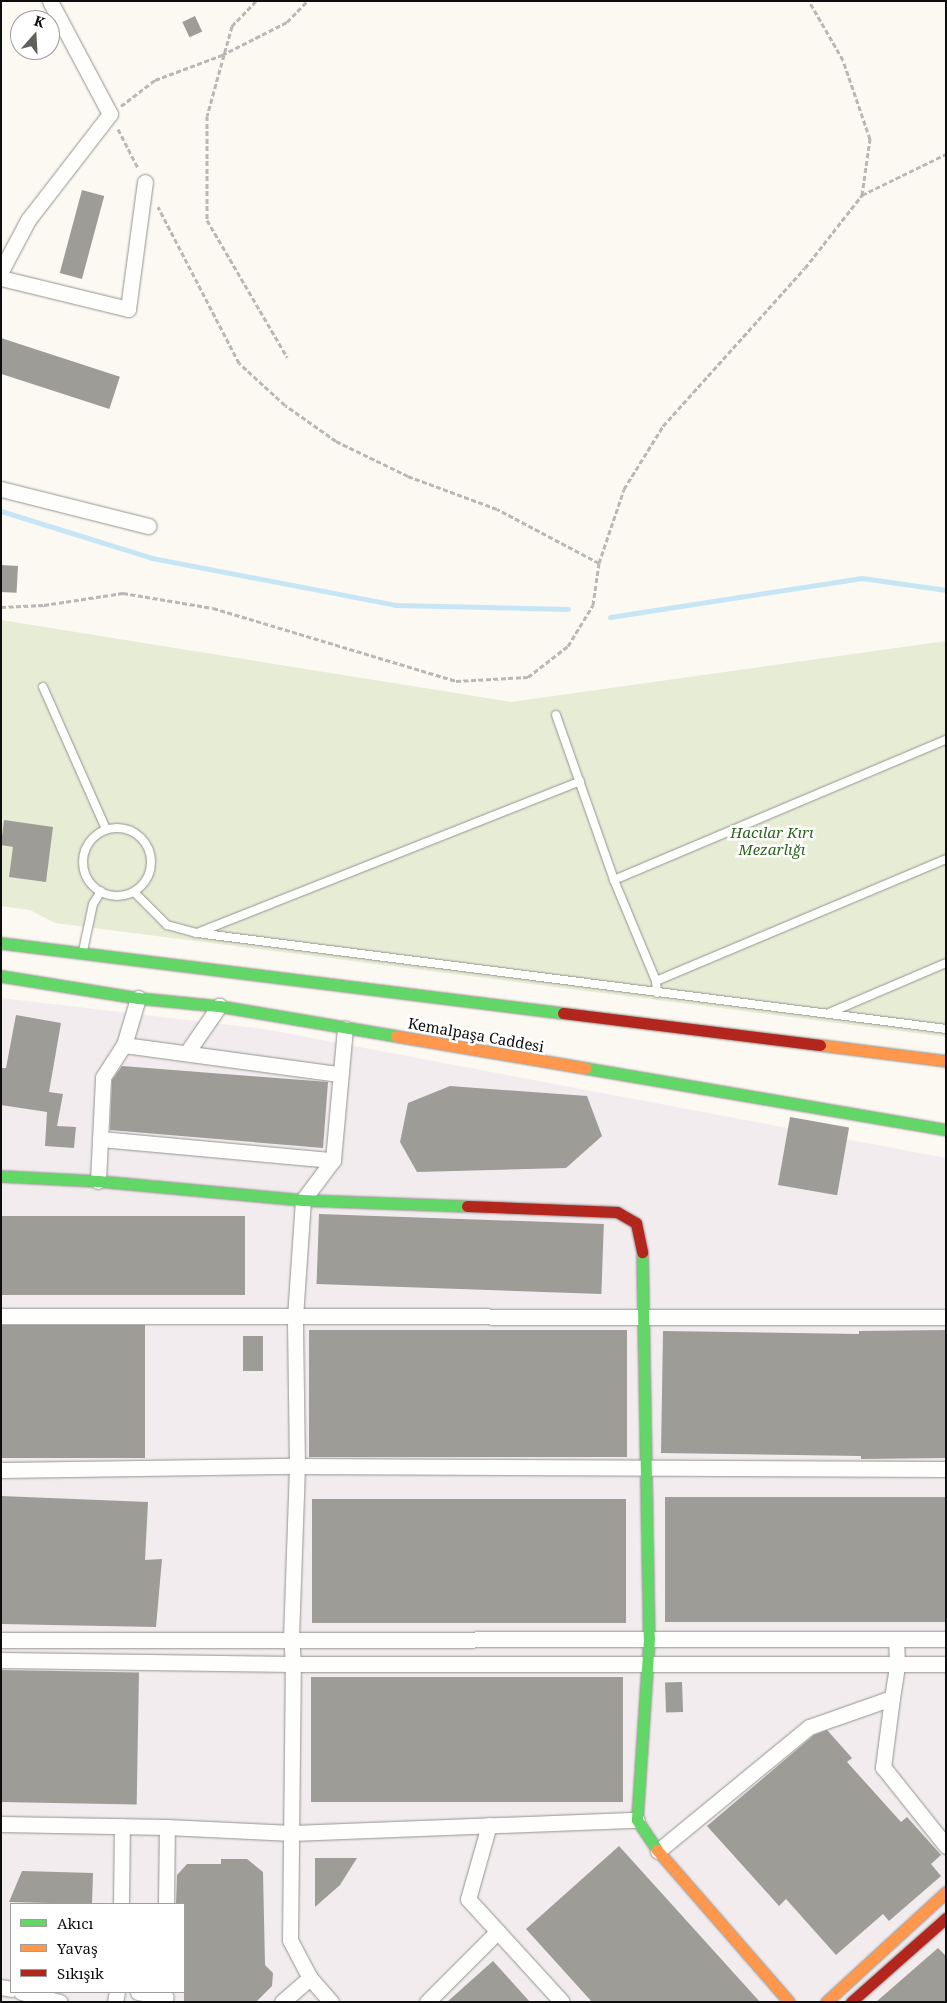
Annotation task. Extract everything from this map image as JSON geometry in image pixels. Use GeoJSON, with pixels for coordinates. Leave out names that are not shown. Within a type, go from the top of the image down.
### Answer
{"type":"FeatureCollection","features":[{"type":"Feature","properties":{"kind":"main road","name":"Kemalpaşa Caddesi"},"geometry":{"type":"LineString","coordinates":[[1,943],[946,1061]]}},
{"type":"Feature","properties":{"kind":"main road","name":"Kemalpaşa Caddesi"},"geometry":{"type":"LineString","coordinates":[[1,976],[138,998],[218,1006],[946,1130]]}},
{"type":"Feature","properties":{"kind":"main road"},"geometry":{"type":"LineString","coordinates":[[1,1176],[98,1181],[303,1200],[617,1212],[636,1223],[641,1242],[646,1317],[649,1638],[637,1820],[658,1852],[789,2002]]}},
{"type":"Feature","properties":{"kind":"main road"},"geometry":{"type":"LineString","coordinates":[[826,2002],[946,1892]]}},
{"type":"Feature","properties":{"kind":"main road"},"geometry":{"type":"LineString","coordinates":[[851,2002],[945,1921]]}},
{"type":"Feature","properties":{"kind":"street"},"geometry":{"type":"LineString","coordinates":[[1,271],[28,220],[110,114],[50,1]]}},
{"type":"Feature","properties":{"kind":"street"},"geometry":{"type":"LineString","coordinates":[[1,278],[128,309],[145,182]]}},
{"type":"Feature","properties":{"kind":"street"},"geometry":{"type":"LineString","coordinates":[[1,489],[148,526]]}},
{"type":"Feature","properties":{"kind":"street"},"geometry":{"type":"LineString","coordinates":[[98,1181],[103,1077],[124,1045],[138,998]]}},
{"type":"Feature","properties":{"kind":"street"},"geometry":{"type":"LineString","coordinates":[[188,1051],[218,1006]]}},
{"type":"Feature","properties":{"kind":"street"},"geometry":{"type":"LineString","coordinates":[[331,2002],[310,1978],[290,1940],[294,1664],[291,1638],[297,1466],[295,1317],[303,1200],[333,1160],[339,1074],[345,1028]]}},
{"type":"Feature","properties":{"kind":"street"},"geometry":{"type":"LineString","coordinates":[[124,1045],[188,1051],[339,1074]]}},
{"type":"Feature","properties":{"kind":"street"},"geometry":{"type":"LineString","coordinates":[[100,1139],[333,1160]]}},
{"type":"Feature","properties":{"kind":"street"},"geometry":{"type":"LineString","coordinates":[[1,1316],[946,1317]]}},
{"type":"Feature","properties":{"kind":"street"},"geometry":{"type":"LineString","coordinates":[[1,1470],[297,1466],[946,1469]]}},
{"type":"Feature","properties":{"kind":"street"},"geometry":{"type":"LineString","coordinates":[[1,1640],[291,1638],[498,1642],[649,1638],[946,1639]]}},
{"type":"Feature","properties":{"kind":"street"},"geometry":{"type":"LineString","coordinates":[[896,1639],[897,1665],[883,1767],[946,1846]]}},
{"type":"Feature","properties":{"kind":"street"},"geometry":{"type":"LineString","coordinates":[[1,1660],[294,1664],[946,1664]]}},
{"type":"Feature","properties":{"kind":"street"},"geometry":{"type":"LineString","coordinates":[[658,1852],[809,1727],[892,1698]]}},
{"type":"Feature","properties":{"kind":"street"},"geometry":{"type":"LineString","coordinates":[[1,1824],[166,1826],[292,1833],[637,1820]]}},
{"type":"Feature","properties":{"kind":"street"},"geometry":{"type":"LineString","coordinates":[[489,1825],[468,1899],[562,2002]]}},
{"type":"Feature","properties":{"kind":"street"},"geometry":{"type":"LineString","coordinates":[[121,1903],[122,1826]]}},
{"type":"Feature","properties":{"kind":"street"},"geometry":{"type":"LineString","coordinates":[[166,1826],[166,1903]]}},
{"type":"Feature","properties":{"kind":"street"},"geometry":{"type":"LineString","coordinates":[[427,2002],[498,1931]]}},
{"type":"Feature","properties":{"kind":"street"},"geometry":{"type":"LineString","coordinates":[[282,2002],[310,1978]]}},
{"type":"Feature","properties":{"kind":"street"},"geometry":{"type":"LineString","coordinates":[[25,1993],[60,2002]]}},
{"type":"Feature","properties":{"kind":"street"},"geometry":{"type":"LineString","coordinates":[[142,1993],[162,1998]]}},
{"type":"Feature","properties":{"kind":"lane"},"geometry":{"type":"LineString","coordinates":[[43,687],[106,830]]}},
{"type":"Feature","properties":{"kind":"lane"},"geometry":{"type":"LineString","coordinates":[[556,715],[614,880],[656,981],[657,993]]}},
{"type":"Feature","properties":{"kind":"lane"},"geometry":{"type":"LineString","coordinates":[[614,880],[946,740]]}},
{"type":"Feature","properties":{"kind":"lane"},"geometry":{"type":"LineString","coordinates":[[197,933],[580,782]]}},
{"type":"Feature","properties":{"kind":"lane"},"geometry":{"type":"LineString","coordinates":[[117,828],[133,832],[146,843],[150,853],[149,875],[134,892],[111,895],[101,891],[86,875],[84,864],[89,843],[106,830],[117,828]]}},
{"type":"Feature","properties":{"kind":"lane"},"geometry":{"type":"LineString","coordinates":[[656,981],[946,858]]}},
{"type":"Feature","properties":{"kind":"lane"},"geometry":{"type":"LineString","coordinates":[[82,953],[93,904],[101,891]]}},
{"type":"Feature","properties":{"kind":"lane"},"geometry":{"type":"LineString","coordinates":[[134,892],[168,925],[197,933],[946,1029]]}},
{"type":"Feature","properties":{"kind":"lane"},"geometry":{"type":"LineString","coordinates":[[827,1014],[946,963]]}},
{"type":"Feature","properties":{"kind":"path"},"geometry":{"type":"LineString","coordinates":[[256,1],[232,26],[207,116],[207,220],[287,357]]}},
{"type":"Feature","properties":{"kind":"path"},"geometry":{"type":"LineString","coordinates":[[307,1],[287,22],[224,54],[155,80],[110,114],[239,363],[285,405],[336,441],[408,476],[497,508],[599,563]]}},
{"type":"Feature","properties":{"kind":"path"},"geometry":{"type":"LineString","coordinates":[[809,1],[843,60],[870,139],[862,195]]}},
{"type":"Feature","properties":{"kind":"path"},"geometry":{"type":"LineString","coordinates":[[1,606],[44,605],[123,593],[213,608],[456,681],[528,677],[568,646],[593,605],[599,563],[624,489],[663,426],[805,268],[862,195],[946,154]]}},
{"type":"Feature","properties":{"kind":"shaded area"},"geometry":{"type":"Polygon","coordinates":[[[1,998],[264,1029],[946,1158],[946,2002],[1,2002],[1,998]]]}},
{"type":"Feature","properties":{"kind":"green space","name":"Hacılar Kırı Mezarlığı"},"geometry":{"type":"Polygon","coordinates":[[[1,620],[511,702],[946,641],[946,1037],[55,923],[30,910],[1,906],[1,620]]]}},
{"type":"Feature","properties":{"kind":"building"},"geometry":{"type":"Polygon","coordinates":[[[195,16],[202,31],[189,37],[182,22],[195,16]]]}},
{"type":"Feature","properties":{"kind":"building"},"geometry":{"type":"Polygon","coordinates":[[[82,190],[104,196],[82,279],[60,273],[82,190]]]}},
{"type":"Feature","properties":{"kind":"building"},"geometry":{"type":"Polygon","coordinates":[[[1,338],[120,377],[109,409],[1,374],[1,338]]]}},
{"type":"Feature","properties":{"kind":"building"},"geometry":{"type":"Polygon","coordinates":[[[1,565],[18,566],[17,593],[1,592],[1,565]]]}},
{"type":"Feature","properties":{"kind":"building"},"geometry":{"type":"Polygon","coordinates":[[[4,820],[53,827],[46,882],[9,877],[13,847],[1,845],[4,820]]]}},
{"type":"Feature","properties":{"kind":"building"},"geometry":{"type":"Polygon","coordinates":[[[16,1015],[61,1023],[49,1092],[63,1094],[57,1126],[76,1127],[74,1148],[45,1146],[47,1112],[1,1105],[1,1068],[6,1068],[16,1015]]]}},
{"type":"Feature","properties":{"kind":"building"},"geometry":{"type":"Polygon","coordinates":[[[122,1066],[328,1082],[323,1148],[110,1130],[112,1080],[122,1066]]]}},
{"type":"Feature","properties":{"kind":"building"},"geometry":{"type":"Polygon","coordinates":[[[450,1086],[587,1096],[602,1136],[566,1168],[417,1172],[400,1142],[408,1103],[450,1086]]]}},
{"type":"Feature","properties":{"kind":"building"},"geometry":{"type":"Polygon","coordinates":[[[790,1117],[849,1127],[837,1195],[778,1185],[790,1117]]]}},
{"type":"Feature","properties":{"kind":"building"},"geometry":{"type":"Polygon","coordinates":[[[319,1214],[604,1224],[601,1294],[317,1284],[319,1214]]]}},
{"type":"Feature","properties":{"kind":"building"},"geometry":{"type":"Polygon","coordinates":[[[1,1216],[245,1216],[245,1295],[1,1295],[1,1216]]]}},
{"type":"Feature","properties":{"kind":"building"},"geometry":{"type":"Polygon","coordinates":[[[1,1325],[145,1325],[145,1458],[1,1458],[1,1325]]]}},
{"type":"Feature","properties":{"kind":"building"},"geometry":{"type":"Polygon","coordinates":[[[309,1330],[627,1330],[627,1457],[309,1457],[309,1330]]]}},
{"type":"Feature","properties":{"kind":"building"},"geometry":{"type":"Polygon","coordinates":[[[946,1330],[946,1458],[861,1459],[861,1456],[661,1453],[663,1331],[859,1334],[859,1331],[946,1330]]]}},
{"type":"Feature","properties":{"kind":"building"},"geometry":{"type":"Polygon","coordinates":[[[243,1336],[263,1336],[263,1371],[243,1371],[243,1336]]]}},
{"type":"Feature","properties":{"kind":"building"},"geometry":{"type":"Polygon","coordinates":[[[1,1496],[148,1502],[145,1560],[162,1559],[156,1627],[1,1624],[1,1496]]]}},
{"type":"Feature","properties":{"kind":"building"},"geometry":{"type":"Polygon","coordinates":[[[665,1497],[946,1497],[946,1622],[665,1622],[665,1497]]]}},
{"type":"Feature","properties":{"kind":"building"},"geometry":{"type":"Polygon","coordinates":[[[312,1499],[626,1499],[626,1623],[312,1623],[312,1499]]]}},
{"type":"Feature","properties":{"kind":"building"},"geometry":{"type":"Polygon","coordinates":[[[1,1670],[139,1672],[137,1804],[1,1802],[1,1670]]]}},
{"type":"Feature","properties":{"kind":"building"},"geometry":{"type":"Polygon","coordinates":[[[311,1677],[623,1677],[623,1802],[311,1802],[311,1677]]]}},
{"type":"Feature","properties":{"kind":"building"},"geometry":{"type":"Polygon","coordinates":[[[682,1682],[683,1712],[666,1713],[665,1683],[682,1682]]]}},
{"type":"Feature","properties":{"kind":"building"},"geometry":{"type":"Polygon","coordinates":[[[827,1730],[852,1758],[847,1762],[901,1822],[907,1817],[941,1855],[931,1864],[941,1876],[889,1921],[883,1914],[836,1955],[786,1899],[779,1906],[707,1826],[814,1735],[827,1730]]]}},
{"type":"Feature","properties":{"kind":"building"},"geometry":{"type":"Polygon","coordinates":[[[619,1846],[760,2002],[592,2002],[526,1929],[619,1846]]]}},
{"type":"Feature","properties":{"kind":"building"},"geometry":{"type":"Polygon","coordinates":[[[315,1858],[357,1858],[340,1885],[315,1907],[315,1858]]]}},
{"type":"Feature","properties":{"kind":"building"},"geometry":{"type":"Polygon","coordinates":[[[221,1859],[247,1859],[263,1872],[265,1965],[273,1973],[272,1986],[256,2002],[184,2002],[185,1903],[176,1903],[177,1875],[187,1864],[221,1864],[221,1859]]]}},
{"type":"Feature","properties":{"kind":"building"},"geometry":{"type":"Polygon","coordinates":[[[22,1871],[93,1873],[92,1903],[9,1902],[22,1871]]]}},
{"type":"Feature","properties":{"kind":"building"},"geometry":{"type":"Polygon","coordinates":[[[938,1948],[946,1956],[946,2002],[876,2002],[938,1948]]]}},
{"type":"Feature","properties":{"kind":"building"},"geometry":{"type":"Polygon","coordinates":[[[493,1961],[530,2002],[447,2002],[493,1961]]]}},
{"type":"Feature","properties":{"kind":"waterway"},"geometry":{"type":"LineString","coordinates":[[1,511],[152,558],[395,605],[568,609]]}},
{"type":"Feature","properties":{"kind":"waterway"},"geometry":{"type":"LineString","coordinates":[[610,617],[862,578],[946,590]]}},
{"type":"Feature","properties":{"kind":"traffic: fast"},"geometry":{"type":"LineString","coordinates":[[1,943],[563,1013]]}},
{"type":"Feature","properties":{"kind":"traffic: fast"},"geometry":{"type":"LineString","coordinates":[[1,976],[138,998],[219,1006],[396,1036]]}},
{"type":"Feature","properties":{"kind":"traffic: fast"},"geometry":{"type":"LineString","coordinates":[[585,1068],[946,1130]]}},
{"type":"Feature","properties":{"kind":"traffic: fast"},"geometry":{"type":"LineString","coordinates":[[1,1176],[98,1181],[303,1200],[467,1206]]}},
{"type":"Feature","properties":{"kind":"traffic: fast"},"geometry":{"type":"LineString","coordinates":[[642,1252],[649,1638],[637,1820],[657,1850]]}},
{"type":"Feature","properties":{"kind":"traffic: slow"},"geometry":{"type":"LineString","coordinates":[[396,1036],[585,1068]]}},
{"type":"Feature","properties":{"kind":"traffic: slow"},"geometry":{"type":"LineString","coordinates":[[820,1045],[946,1061]]}},
{"type":"Feature","properties":{"kind":"traffic: slow"},"geometry":{"type":"LineString","coordinates":[[657,1850],[789,2002]]}},
{"type":"Feature","properties":{"kind":"traffic: slow"},"geometry":{"type":"LineString","coordinates":[[826,2002],[946,1892]]}},
{"type":"Feature","properties":{"kind":"traffic: jam"},"geometry":{"type":"LineString","coordinates":[[563,1013],[820,1045]]}},
{"type":"Feature","properties":{"kind":"traffic: jam"},"geometry":{"type":"LineString","coordinates":[[467,1206],[617,1212],[636,1223],[642,1252]]}},
{"type":"Feature","properties":{"kind":"traffic: jam"},"geometry":{"type":"LineString","coordinates":[[851,2002],[946,1918]]}}]}
